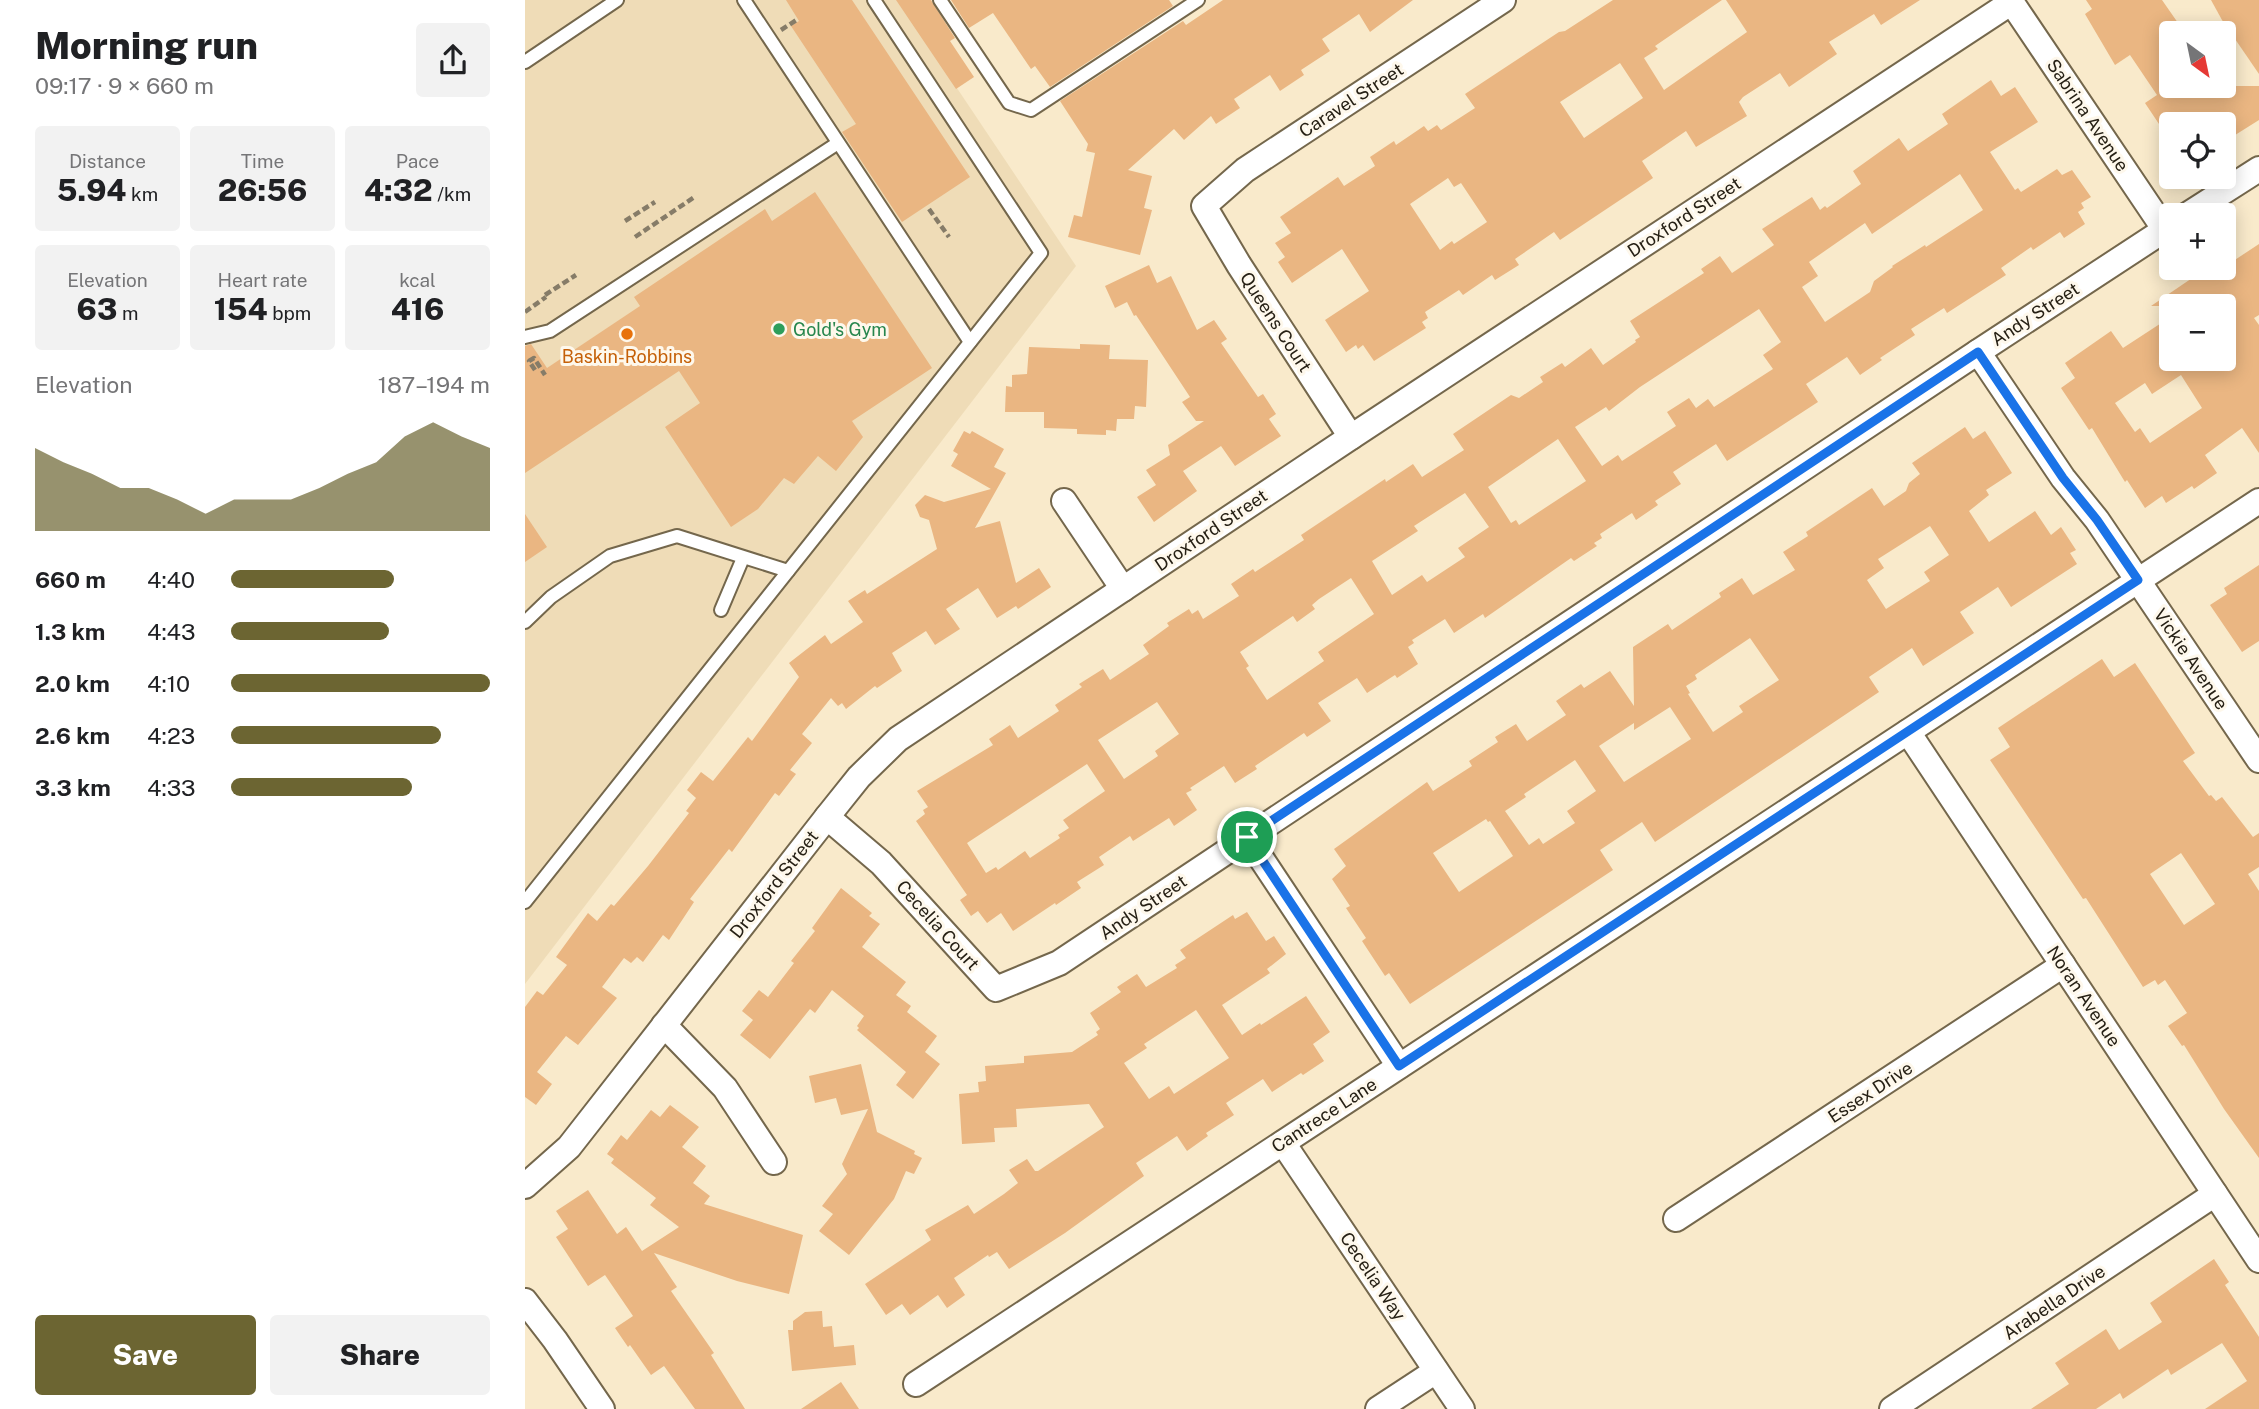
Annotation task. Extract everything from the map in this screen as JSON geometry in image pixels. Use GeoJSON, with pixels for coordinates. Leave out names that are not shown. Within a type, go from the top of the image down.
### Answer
{"type":"FeatureCollection","features":[{"type":"Feature","properties":{"kind":"street","name":"Caravel Street"},"geometry":{"type":"LineString","coordinates":[[1204,206],[1245,170],[1503,0]]}},
{"type":"Feature","properties":{"kind":"street","name":"Sabrina Avenue"},"geometry":{"type":"LineString","coordinates":[[2011,1],[2159,215]]}},
{"type":"Feature","properties":{"kind":"street","name":"Droxford Street"},"geometry":{"type":"LineString","coordinates":[[525,1186],[569,1147],[859,777],[898,739],[2011,1]]}},
{"type":"Feature","properties":{"kind":"street"},"geometry":{"type":"LineString","coordinates":[[2206,203],[2259,169]]}},
{"type":"Feature","properties":{"kind":"street","name":"Queens Court"},"geometry":{"type":"LineString","coordinates":[[1204,206],[1239,265],[1351,437]]}},
{"type":"Feature","properties":{"kind":"street","name":"Andy Street"},"geometry":{"type":"LineString","coordinates":[[1059,963],[2159,234]]}},
{"type":"Feature","properties":{"kind":"street","name":"Vickie Avenue"},"geometry":{"type":"LineString","coordinates":[[1978,352],[2063,478],[2097,520],[2259,760]]}},
{"type":"Feature","properties":{"kind":"street"},"geometry":{"type":"LineString","coordinates":[[1064,501],[1123,589]]}},
{"type":"Feature","properties":{"kind":"street","name":"Cantrece Lane"},"geometry":{"type":"LineString","coordinates":[[916,1384],[2259,501]]}},
{"type":"Feature","properties":{"kind":"street","name":"Noran Avenue"},"geometry":{"type":"LineString","coordinates":[[1908,732],[2259,1260]]}},
{"type":"Feature","properties":{"kind":"street","name":"Cecelia Court"},"geometry":{"type":"LineString","coordinates":[[827,817],[881,863],[996,989],[1059,963]]}},
{"type":"Feature","properties":{"kind":"street"},"geometry":{"type":"LineString","coordinates":[[1247,837],[1399,1066]]}},
{"type":"Feature","properties":{"kind":"street","name":"Essex Drive"},"geometry":{"type":"LineString","coordinates":[[1677,1219],[2063,965]]}},
{"type":"Feature","properties":{"kind":"street"},"geometry":{"type":"LineString","coordinates":[[664,1025],[725,1088],[774,1162]]}},
{"type":"Feature","properties":{"kind":"street","name":"Cecelia Way"},"geometry":{"type":"LineString","coordinates":[[1283,1143],[1462,1409]]}},
{"type":"Feature","properties":{"kind":"street","name":"Arabella Drive"},"geometry":{"type":"LineString","coordinates":[[1892,1409],[2215,1194]]}},
{"type":"Feature","properties":{"kind":"street"},"geometry":{"type":"LineString","coordinates":[[525,1301],[602,1409]]}},
{"type":"Feature","properties":{"kind":"street"},"geometry":{"type":"LineString","coordinates":[[1378,1409],[1436,1371]]}},
{"type":"Feature","properties":{"kind":"lane"},"geometry":{"type":"LineString","coordinates":[[592,0],[600,12]]}},
{"type":"Feature","properties":{"kind":"lane"},"geometry":{"type":"LineString","coordinates":[[525,62],[617,0]]}},
{"type":"Feature","properties":{"kind":"lane"},"geometry":{"type":"LineString","coordinates":[[744,0],[970,342]]}},
{"type":"Feature","properties":{"kind":"lane"},"geometry":{"type":"LineString","coordinates":[[525,902],[1041,253],[874,0]]}},
{"type":"Feature","properties":{"kind":"lane"},"geometry":{"type":"LineString","coordinates":[[940,0],[1009,103],[1031,110],[1198,0]]}},
{"type":"Feature","properties":{"kind":"lane"},"geometry":{"type":"LineString","coordinates":[[525,337],[550,331],[838,144]]}},
{"type":"Feature","properties":{"kind":"lane"},"geometry":{"type":"LineString","coordinates":[[525,622],[551,597],[610,556],[677,536],[788,571]]}},
{"type":"Feature","properties":{"kind":"lane"},"geometry":{"type":"LineString","coordinates":[[721,610],[743,558]]}},
{"type":"Feature","properties":{"kind":"path"},"geometry":{"type":"LineString","coordinates":[[635,237],[696,196]]}},
{"type":"Feature","properties":{"kind":"path"},"geometry":{"type":"LineString","coordinates":[[625,221],[655,202]]}},
{"type":"Feature","properties":{"kind":"path"},"geometry":{"type":"LineString","coordinates":[[929,209],[949,237]]}},
{"type":"Feature","properties":{"kind":"path"},"geometry":{"type":"LineString","coordinates":[[525,312],[576,275]]}},
{"type":"Feature","properties":{"kind":"path"},"geometry":{"type":"LineString","coordinates":[[535,370],[529,361],[534,358],[545,374]]}},
{"type":"Feature","properties":{"kind":"shaded area"},"geometry":{"type":"Polygon","coordinates":[[[525,0],[898,0],[1076,266],[525,984],[525,0]]]}},
{"type":"Feature","properties":{"kind":"building"},"geometry":{"type":"Polygon","coordinates":[[[786,0],[852,0],[970,177],[902,222],[842,132],[856,124],[791,26],[799,21],[786,0]]]}},
{"type":"Feature","properties":{"kind":"building"},"geometry":{"type":"Polygon","coordinates":[[[896,0],[931,0],[955,38],[950,41],[974,77],[956,89],[896,0]]]}},
{"type":"Feature","properties":{"kind":"building"},"geometry":{"type":"Polygon","coordinates":[[[951,0],[1169,0],[1173,6],[1050,87],[1035,66],[1031,69],[993,13],[969,28],[951,0]]]}},
{"type":"Feature","properties":{"kind":"building"},"geometry":{"type":"Polygon","coordinates":[[[1223,0],[1413,0],[1370,32],[1359,14],[1322,39],[1330,51],[1301,70],[1304,75],[1280,91],[1270,75],[1234,99],[1240,108],[1216,124],[1211,116],[1184,140],[1174,129],[1128,170],[1152,176],[1144,208],[1152,210],[1140,255],[1068,237],[1074,215],[1082,217],[1095,153],[1086,151],[1088,144],[1060,101],[1183,21],[1186,25],[1223,0]]]}},
{"type":"Feature","properties":{"kind":"building"},"geometry":{"type":"Polygon","coordinates":[[[1613,0],[1722,0],[1655,46],[1658,49],[1644,58],[1664,90],[1747,32],[1726,0],[1920,0],[1881,25],[1874,14],[1829,42],[1837,54],[1789,87],[1780,73],[1743,97],[1739,102],[1747,116],[1696,147],[1686,131],[1642,161],[1653,178],[1560,240],[1554,232],[1515,259],[1519,265],[1495,280],[1492,275],[1463,295],[1459,290],[1425,312],[1428,318],[1422,322],[1426,328],[1374,361],[1363,345],[1358,349],[1356,345],[1346,352],[1325,320],[1369,291],[1342,249],[1292,283],[1278,262],[1285,257],[1275,243],[1291,233],[1280,217],[1338,177],[1344,186],[1375,166],[1370,157],[1394,141],[1396,145],[1424,126],[1428,131],[1437,125],[1441,130],[1475,108],[1465,94],[1559,32],[1565,31],[1613,0]],[[1620,63],[1560,102],[1584,138],[1643,98],[1620,63]],[[1448,178],[1410,204],[1440,250],[1487,222],[1461,183],[1454,187],[1448,178]]]}},
{"type":"Feature","properties":{"kind":"building"},"geometry":{"type":"Polygon","coordinates":[[[2086,0],[2162,0],[2177,21],[2159,21],[2159,98],[2237,98],[2237,86],[2259,86],[2259,120],[2236,134],[2236,112],[2159,112],[2159,124],[2145,103],[2157,95],[2130,55],[2115,65],[2085,14],[2092,9],[2086,0]]]}},
{"type":"Feature","properties":{"kind":"building"},"geometry":{"type":"Polygon","coordinates":[[[2211,0],[2259,0],[2259,74],[2237,42],[2237,21],[2222,20],[2211,0]]]}},
{"type":"Feature","properties":{"kind":"building"},"geometry":{"type":"Polygon","coordinates":[[[1991,80],[2001,96],[2015,87],[2038,122],[1990,152],[2015,190],[2018,188],[2021,192],[2057,169],[2062,175],[2072,170],[2091,197],[2081,203],[2084,208],[2078,212],[2085,224],[2064,238],[2060,232],[2033,250],[2031,247],[2001,268],[2006,275],[1947,313],[1944,308],[1911,329],[1915,335],[1860,375],[1847,357],[1806,384],[1818,402],[1727,461],[1716,444],[1673,472],[1681,484],[1655,501],[1658,505],[1636,520],[1632,513],[1600,534],[1602,538],[1594,543],[1597,546],[1574,561],[1571,558],[1485,618],[1483,614],[1454,633],[1445,619],[1412,640],[1414,643],[1408,647],[1418,664],[1367,693],[1357,678],[1318,703],[1331,721],[1307,737],[1304,733],[1235,783],[1224,766],[1190,788],[1192,790],[1186,793],[1197,810],[1174,826],[1169,818],[1133,841],[1130,836],[1099,857],[1104,865],[1077,882],[1081,888],[1056,905],[1055,903],[1013,931],[1001,913],[987,923],[978,911],[971,916],[960,900],[967,895],[916,821],[925,814],[923,810],[928,807],[917,791],[993,745],[989,739],[1010,725],[1018,738],[1059,711],[1055,705],[1082,687],[1079,684],[1103,669],[1110,680],[1149,654],[1143,645],[1169,626],[1167,623],[1189,609],[1192,614],[1198,610],[1203,619],[1239,596],[1231,584],[1253,569],[1255,572],[1304,540],[1301,535],[1385,479],[1386,482],[1413,464],[1422,477],[1464,450],[1453,434],[1511,395],[1519,398],[1543,382],[1540,377],[1562,363],[1565,367],[1591,348],[1603,365],[1640,337],[1630,321],[1704,273],[1701,269],[1720,256],[1732,273],[1774,245],[1762,229],[1812,197],[1820,210],[1825,206],[1827,208],[1861,184],[1853,171],[1899,138],[1908,151],[1948,124],[1942,114],[1991,80]],[[1960,174],[1872,234],[1865,223],[1809,262],[1818,276],[1802,287],[1825,322],[1870,292],[1874,281],[1892,266],[1983,210],[1960,174]],[[1759,309],[1640,387],[1609,411],[1606,407],[1575,427],[1602,466],[1618,455],[1622,461],[1676,426],[1667,412],[1689,398],[1696,408],[1708,399],[1714,407],[1773,369],[1763,355],[1781,342],[1759,309]],[[1558,439],[1488,487],[1511,523],[1516,520],[1519,525],[1586,481],[1558,439]],[[1465,493],[1414,526],[1418,531],[1372,561],[1392,595],[1422,575],[1427,582],[1465,557],[1458,548],[1489,527],[1465,493]],[[1351,578],[1312,605],[1315,609],[1297,622],[1293,616],[1240,652],[1249,666],[1246,668],[1267,700],[1324,661],[1318,652],[1374,614],[1351,578]],[[1157,702],[1098,740],[1124,779],[1158,756],[1155,751],[1179,734],[1157,702]],[[1087,764],[967,843],[986,873],[996,867],[998,870],[1025,851],[1030,858],[1060,838],[1058,835],[1069,828],[1063,820],[1105,791],[1087,764]]]}},
{"type":"Feature","properties":{"kind":"building"},"geometry":{"type":"Polygon","coordinates":[[[815,192],[932,368],[852,421],[863,437],[836,471],[818,456],[794,484],[784,478],[758,509],[731,527],[665,427],[700,403],[679,371],[525,473],[525,346],[531,344],[547,368],[640,306],[634,297],[765,209],[772,221],[815,192]]]}},
{"type":"Feature","properties":{"kind":"building"},"geometry":{"type":"Polygon","coordinates":[[[2259,244],[2259,315],[2254,318],[2259,325],[2259,453],[2242,428],[2205,455],[2217,473],[2194,489],[2192,486],[2166,503],[2162,496],[2145,508],[2127,480],[2125,482],[2092,428],[2089,430],[2061,388],[2075,378],[2065,363],[2111,331],[2123,348],[2159,324],[2159,371],[2236,371],[2236,294],[2169,294],[2189,280],[2236,280],[2236,259],[2259,244]],[[2181,375],[2152,394],[2145,383],[2115,403],[2135,432],[2140,428],[2150,443],[2202,408],[2181,375]]]}},
{"type":"Feature","properties":{"kind":"building"},"geometry":{"type":"Polygon","coordinates":[[[1149,265],[1157,283],[1171,276],[1197,330],[1214,320],[1227,339],[1221,343],[1258,397],[1263,394],[1276,414],[1269,419],[1281,436],[1235,466],[1221,446],[1183,471],[1197,491],[1154,522],[1137,497],[1156,485],[1146,470],[1170,455],[1168,445],[1204,421],[1196,421],[1182,402],[1190,397],[1127,302],[1115,308],[1105,286],[1149,265]]]}},
{"type":"Feature","properties":{"kind":"building"},"geometry":{"type":"Polygon","coordinates":[[[1080,344],[1110,345],[1109,359],[1148,360],[1146,407],[1135,406],[1134,419],[1117,419],[1116,431],[1106,430],[1106,435],[1077,434],[1077,429],[1044,428],[1044,412],[1005,412],[1006,386],[1012,387],[1012,375],[1027,374],[1029,347],[1080,349],[1080,344]]]}},
{"type":"Feature","properties":{"kind":"building"},"geometry":{"type":"Polygon","coordinates":[[[1965,427],[1973,439],[1985,431],[2012,473],[1986,490],[1989,495],[1969,511],[1989,542],[2035,511],[2051,535],[2061,527],[2076,550],[2070,553],[2077,564],[2011,607],[1998,587],[1960,612],[1974,633],[1923,666],[1912,648],[1869,677],[1879,692],[1655,842],[1642,822],[1600,850],[1613,870],[1410,1004],[1389,973],[1385,976],[1362,941],[1366,938],[1346,908],[1350,906],[1332,879],[1346,866],[1334,849],[1427,782],[1433,791],[1472,766],[1469,761],[1498,742],[1495,737],[1516,724],[1527,741],[1566,715],[1556,701],[1581,684],[1584,688],[1610,671],[1634,706],[1633,647],[1668,624],[1672,630],[1721,597],[1719,593],[1742,578],[1753,595],[1795,570],[1783,552],[1808,536],[1806,532],[1872,488],[1884,506],[1906,491],[1909,483],[1920,474],[1912,463],[1965,427]],[[1930,526],[1878,559],[1884,568],[1867,580],[1886,609],[1930,581],[1924,572],[1949,555],[1930,526]],[[1750,638],[1695,675],[1697,679],[1686,686],[1690,693],[1688,694],[1713,732],[1743,712],[1739,706],[1779,680],[1750,638]],[[1670,707],[1634,730],[1634,723],[1599,746],[1624,782],[1691,739],[1670,707]],[[1575,760],[1524,794],[1526,797],[1505,811],[1529,845],[1539,838],[1543,844],[1575,823],[1567,811],[1596,791],[1575,760]],[[1486,819],[1433,853],[1459,892],[1513,856],[1486,819]]]}},
{"type":"Feature","properties":{"kind":"building"},"geometry":{"type":"Polygon","coordinates":[[[964,431],[970,434],[972,431],[1004,449],[994,467],[1006,473],[975,528],[1000,521],[1016,583],[1039,568],[1051,587],[1018,609],[1016,606],[997,618],[978,588],[946,609],[960,629],[935,645],[926,631],[892,653],[902,671],[877,688],[875,686],[846,709],[842,703],[838,706],[831,698],[802,734],[812,743],[790,770],[796,774],[779,796],[775,793],[732,852],[729,849],[690,899],[694,902],[669,940],[663,935],[643,962],[637,957],[631,963],[624,958],[602,987],[617,998],[578,1045],[566,1036],[537,1072],[552,1084],[536,1105],[525,1097],[525,1007],[537,991],[543,995],[567,965],[556,957],[588,913],[597,921],[611,904],[614,906],[648,866],[689,813],[686,811],[696,798],[687,790],[701,772],[713,781],[748,737],[752,741],[799,677],[789,663],[825,635],[831,644],[863,622],[848,601],[865,590],[867,594],[937,549],[929,520],[920,517],[915,505],[925,495],[944,502],[991,489],[951,466],[958,454],[953,451],[964,431]]]}},
{"type":"Feature","properties":{"kind":"building"},"geometry":{"type":"Polygon","coordinates":[[[525,514],[547,547],[525,562],[525,514]]]}},
{"type":"Feature","properties":{"kind":"building"},"geometry":{"type":"Polygon","coordinates":[[[2259,565],[2259,641],[2242,652],[2210,605],[2227,594],[2224,588],[2259,565]]]}},
{"type":"Feature","properties":{"kind":"building"},"geometry":{"type":"Polygon","coordinates":[[[2102,659],[2114,677],[2135,663],[2195,753],[2183,761],[2209,796],[2216,801],[2222,797],[2253,837],[2259,833],[2259,867],[2248,874],[2259,891],[2259,1158],[2184,1045],[2182,1046],[2168,1026],[2187,1013],[2165,980],[2158,985],[2155,980],[2143,987],[2086,898],[2083,899],[1990,760],[2010,747],[1998,728],[2102,659]],[[2181,853],[2150,874],[2184,925],[2215,904],[2181,853]]]}},
{"type":"Feature","properties":{"kind":"building"},"geometry":{"type":"Polygon","coordinates":[[[841,888],[872,913],[869,916],[880,924],[862,947],[906,982],[896,995],[911,1006],[907,1012],[937,1036],[925,1052],[940,1064],[913,1099],[896,1085],[906,1072],[857,1030],[864,1016],[832,990],[815,1013],[810,1009],[770,1059],[740,1035],[753,1020],[742,1011],[759,990],[768,997],[794,963],[791,961],[815,931],[812,928],[841,888]]]}},
{"type":"Feature","properties":{"kind":"building"},"geometry":{"type":"Polygon","coordinates":[[[1247,912],[1266,941],[1274,936],[1286,954],[1267,969],[1270,973],[1222,1005],[1242,1035],[1306,996],[1330,1032],[1313,1044],[1324,1061],[1272,1092],[1263,1079],[1226,1103],[1234,1115],[1206,1133],[1208,1136],[1187,1151],[1177,1136],[1136,1163],[1144,1176],[1065,1233],[1009,1269],[997,1252],[989,1257],[988,1255],[954,1278],[965,1295],[947,1308],[938,1295],[910,1315],[902,1304],[886,1315],[865,1284],[931,1240],[925,1230],[968,1205],[974,1214],[1004,1194],[1018,1183],[1009,1170],[1027,1159],[1035,1171],[1038,1171],[1104,1127],[1089,1104],[1016,1109],[1017,1127],[994,1128],[995,1142],[962,1144],[959,1094],[979,1092],[978,1082],[986,1081],[985,1066],[1024,1063],[1024,1056],[1072,1052],[1098,1035],[1096,1032],[1100,1029],[1090,1013],[1121,992],[1117,987],[1137,974],[1146,987],[1177,968],[1175,965],[1186,958],[1180,950],[1233,915],[1235,919],[1247,912]],[[1196,1010],[1144,1044],[1147,1048],[1124,1063],[1149,1099],[1169,1086],[1174,1094],[1229,1058],[1196,1010]]]}},
{"type":"Feature","properties":{"kind":"building"},"geometry":{"type":"Polygon","coordinates":[[[861,1064],[877,1132],[915,1151],[914,1154],[922,1158],[914,1174],[906,1171],[894,1199],[849,1255],[819,1231],[833,1214],[822,1206],[847,1174],[842,1164],[868,1109],[841,1115],[836,1098],[815,1103],[809,1076],[861,1064]]]}},
{"type":"Feature","properties":{"kind":"building"},"geometry":{"type":"Polygon","coordinates":[[[670,1105],[699,1127],[682,1147],[706,1166],[693,1183],[710,1196],[704,1204],[803,1235],[789,1294],[737,1281],[654,1253],[677,1287],[671,1291],[714,1353],[711,1355],[745,1409],[695,1409],[664,1366],[651,1375],[615,1328],[633,1316],[605,1275],[588,1286],[556,1237],[568,1229],[556,1211],[588,1190],[617,1234],[626,1227],[642,1251],[679,1227],[650,1205],[656,1198],[611,1163],[614,1159],[607,1154],[621,1135],[627,1140],[651,1110],[660,1117],[670,1105]]]}},
{"type":"Feature","properties":{"kind":"building"},"geometry":{"type":"Polygon","coordinates":[[[2214,1259],[2229,1282],[2225,1285],[2259,1337],[2259,1409],[2205,1409],[2247,1381],[2222,1343],[2171,1375],[2168,1369],[2123,1399],[2120,1393],[2096,1409],[2031,1409],[2069,1384],[2055,1363],[2106,1329],[2119,1350],[2162,1322],[2150,1303],[2214,1259]]]}},
{"type":"Feature","properties":{"kind":"building"},"geometry":{"type":"Polygon","coordinates":[[[822,1311],[823,1327],[832,1326],[834,1347],[854,1345],[856,1365],[792,1371],[788,1330],[793,1330],[793,1321],[805,1312],[822,1311]]]}},
{"type":"Feature","properties":{"kind":"building"},"geometry":{"type":"Polygon","coordinates":[[[841,1382],[859,1409],[801,1409],[841,1382]]]}},
{"type":"Feature","properties":{"kind":"place","name":"Gold's Gym"},"geometry":{"type":"Point","coordinates":[779,329]}},
{"type":"Feature","properties":{"kind":"place","name":"Baskin-Robbins"},"geometry":{"type":"Point","coordinates":[627,334]}},
{"type":"Feature","properties":{"kind":"route"},"geometry":{"type":"LineString","coordinates":[[1978,352],[2063,478],[2097,520],[2138,580],[1399,1066],[1247,837],[1978,352]]}}]}
